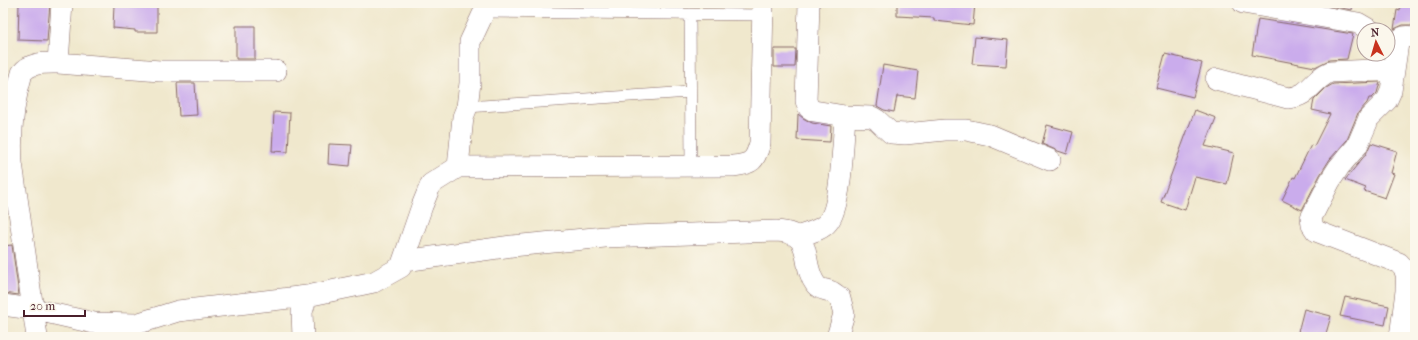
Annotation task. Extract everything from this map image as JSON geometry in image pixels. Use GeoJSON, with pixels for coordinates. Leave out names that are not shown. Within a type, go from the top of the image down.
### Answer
{"type":"FeatureCollection","features":[{"type":"Feature","properties":{"kind":"street"},"geometry":{"type":"LineString","coordinates":[[58,63],[62,3]]}},
{"type":"Feature","properties":{"kind":"street"},"geometry":{"type":"LineString","coordinates":[[809,3],[806,101],[809,108],[814,111],[846,116],[872,117],[891,133],[905,134],[945,130],[966,130],[990,135],[1050,160]]}},
{"type":"Feature","properties":{"kind":"street"},"geometry":{"type":"LineString","coordinates":[[1243,3],[1356,23]]}},
{"type":"Feature","properties":{"kind":"street"},"geometry":{"type":"LineString","coordinates":[[458,168],[463,117],[467,107],[470,83],[470,42],[485,7]]}},
{"type":"Feature","properties":{"kind":"street"},"geometry":{"type":"LineString","coordinates":[[3,305],[32,309],[94,323],[136,324],[178,311],[307,296],[374,282],[401,267],[422,206],[432,184],[458,168],[733,166],[747,164],[756,156],[760,143],[763,9]]}},
{"type":"Feature","properties":{"kind":"street"},"geometry":{"type":"LineString","coordinates":[[1400,337],[1410,294],[1404,269],[1399,263],[1316,231],[1312,225],[1311,218],[1336,171],[1357,146],[1369,118],[1387,100],[1391,91],[1398,43],[1401,38]]}},
{"type":"Feature","properties":{"kind":"street"},"geometry":{"type":"LineString","coordinates":[[37,337],[12,163],[11,142],[12,122],[22,73],[26,67],[58,63],[160,71],[276,71]]}},
{"type":"Feature","properties":{"kind":"street"},"geometry":{"type":"LineString","coordinates":[[1216,79],[1288,98],[1297,97],[1304,93],[1323,75],[1330,72],[1394,68]]}},
{"type":"Feature","properties":{"kind":"street"},"geometry":{"type":"LineString","coordinates":[[797,237],[818,230],[828,223],[834,213],[838,198],[846,116]]}},
{"type":"Feature","properties":{"kind":"street"},"geometry":{"type":"LineString","coordinates":[[404,261],[512,246],[605,237],[776,231],[788,232],[799,237],[815,284],[820,288],[832,292],[840,298],[844,314],[837,337]]}},
{"type":"Feature","properties":{"kind":"street"},"geometry":{"type":"LineString","coordinates":[[303,337],[302,312],[307,296]]}},
{"type":"Feature","properties":{"kind":"lane"},"geometry":{"type":"LineString","coordinates":[[485,7],[696,10],[763,9]]}},
{"type":"Feature","properties":{"kind":"lane"},"geometry":{"type":"LineString","coordinates":[[691,166],[690,92],[696,10]]}},
{"type":"Feature","properties":{"kind":"lane"},"geometry":{"type":"LineString","coordinates":[[467,107],[690,92]]}},
{"type":"Feature","properties":{"kind":"building"},"geometry":{"type":"Polygon","coordinates":[[[19,3],[50,3],[47,41],[18,40],[19,3]]]}},
{"type":"Feature","properties":{"kind":"building"},"geometry":{"type":"Polygon","coordinates":[[[135,3],[157,3],[157,32],[135,32],[135,30],[113,28],[114,5],[135,7],[135,3]]]}},
{"type":"Feature","properties":{"kind":"building"},"geometry":{"type":"Polygon","coordinates":[[[897,3],[975,3],[973,25],[934,21],[934,18],[897,16],[897,3]]]}},
{"type":"Feature","properties":{"kind":"building"},"geometry":{"type":"Polygon","coordinates":[[[1313,3],[1353,3],[1352,10],[1313,3]]]}},
{"type":"Feature","properties":{"kind":"building"},"geometry":{"type":"Polygon","coordinates":[[[1401,3],[1415,3],[1415,25],[1403,25],[1396,28],[1395,22],[1397,10],[1400,11],[1401,3]]]}},
{"type":"Feature","properties":{"kind":"building"},"geometry":{"type":"Polygon","coordinates":[[[1258,19],[1353,34],[1347,59],[1329,60],[1315,67],[1252,55],[1258,19]]]}},
{"type":"Feature","properties":{"kind":"building"},"geometry":{"type":"Polygon","coordinates":[[[236,26],[255,26],[255,59],[236,59],[236,26]]]}},
{"type":"Feature","properties":{"kind":"building"},"geometry":{"type":"Polygon","coordinates":[[[975,37],[1008,40],[1006,66],[972,64],[975,37]]]}},
{"type":"Feature","properties":{"kind":"building"},"geometry":{"type":"Polygon","coordinates":[[[774,49],[796,49],[795,67],[774,67],[774,49]]]}},
{"type":"Feature","properties":{"kind":"building"},"geometry":{"type":"Polygon","coordinates":[[[1165,54],[1202,63],[1193,97],[1156,88],[1165,54]]]}},
{"type":"Feature","properties":{"kind":"building"},"geometry":{"type":"Polygon","coordinates":[[[883,65],[918,71],[915,98],[897,96],[894,112],[884,110],[877,106],[883,65]]]}},
{"type":"Feature","properties":{"kind":"building"},"geometry":{"type":"Polygon","coordinates":[[[1380,82],[1377,93],[1372,98],[1369,98],[1367,103],[1358,113],[1347,140],[1330,159],[1302,210],[1282,200],[1293,177],[1295,178],[1311,145],[1314,146],[1330,114],[1312,110],[1314,100],[1326,88],[1333,84],[1380,82]]]}},
{"type":"Feature","properties":{"kind":"building"},"geometry":{"type":"Polygon","coordinates":[[[177,83],[195,83],[197,115],[179,116],[177,83]]]}},
{"type":"Feature","properties":{"kind":"building"},"geometry":{"type":"Polygon","coordinates":[[[1195,110],[1216,118],[1205,146],[1234,153],[1227,184],[1195,177],[1185,210],[1161,202],[1195,110]]]}},
{"type":"Feature","properties":{"kind":"building"},"geometry":{"type":"Polygon","coordinates":[[[274,112],[290,113],[288,152],[272,151],[274,112]]]}},
{"type":"Feature","properties":{"kind":"building"},"geometry":{"type":"Polygon","coordinates":[[[798,114],[812,123],[831,126],[830,142],[797,140],[798,114]]]}},
{"type":"Feature","properties":{"kind":"building"},"geometry":{"type":"Polygon","coordinates":[[[1047,125],[1073,132],[1067,154],[1042,144],[1047,125]]]}},
{"type":"Feature","properties":{"kind":"building"},"geometry":{"type":"Polygon","coordinates":[[[1371,143],[1397,151],[1391,173],[1394,174],[1385,198],[1364,191],[1366,188],[1345,180],[1366,154],[1371,143]]]}},
{"type":"Feature","properties":{"kind":"building"},"geometry":{"type":"Polygon","coordinates":[[[329,144],[352,145],[350,166],[328,164],[329,144]]]}},
{"type":"Feature","properties":{"kind":"building"},"geometry":{"type":"Polygon","coordinates":[[[12,245],[19,295],[3,293],[3,246],[12,245]]]}},
{"type":"Feature","properties":{"kind":"building"},"geometry":{"type":"Polygon","coordinates":[[[1345,297],[1389,306],[1385,325],[1340,316],[1345,297]]]}},
{"type":"Feature","properties":{"kind":"building"},"geometry":{"type":"Polygon","coordinates":[[[1304,309],[1331,316],[1325,337],[1298,332],[1304,309]]]}}]}
